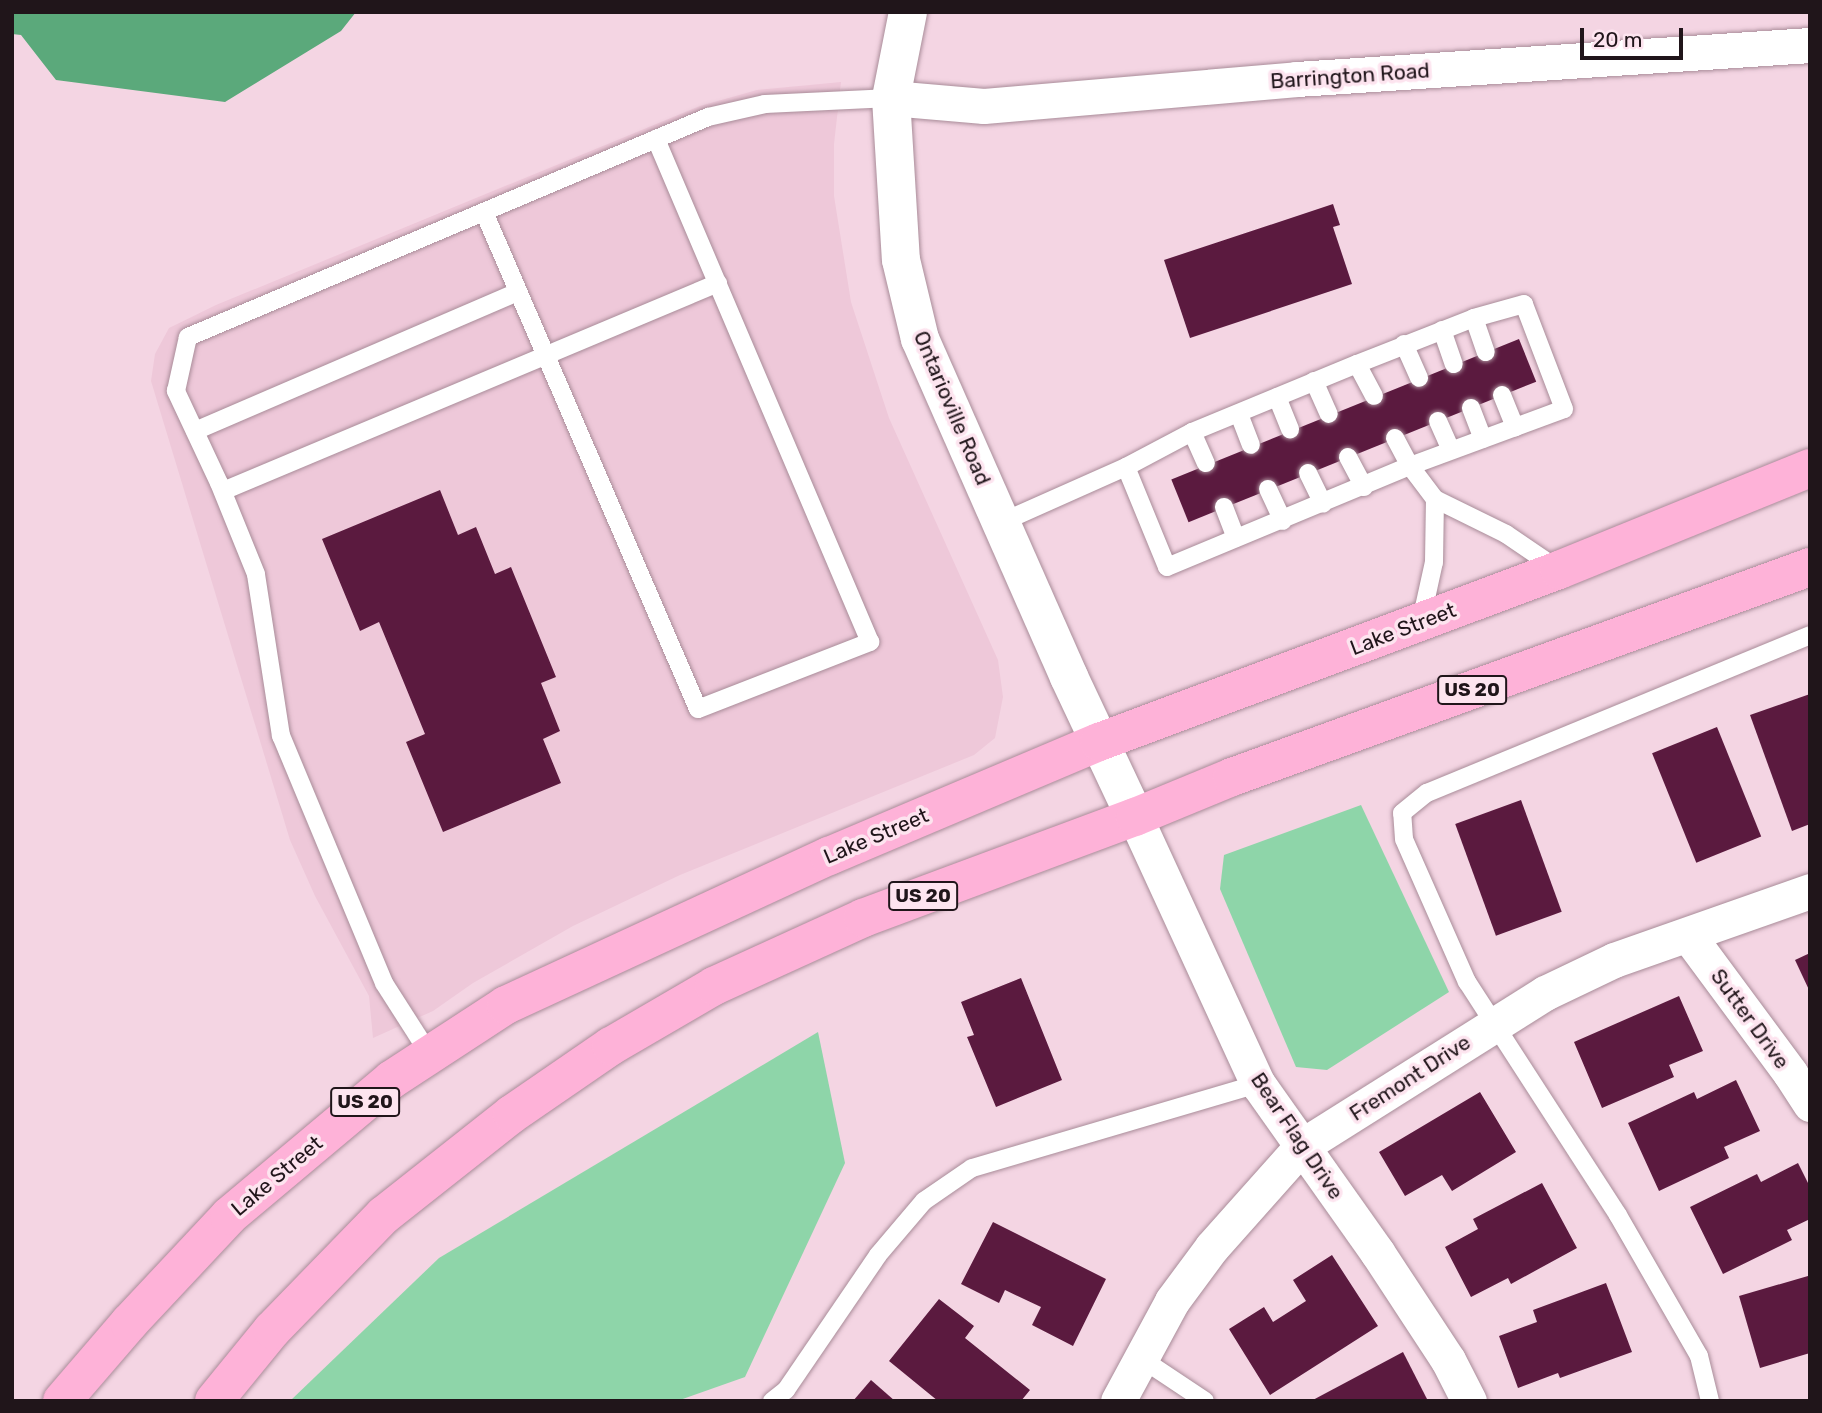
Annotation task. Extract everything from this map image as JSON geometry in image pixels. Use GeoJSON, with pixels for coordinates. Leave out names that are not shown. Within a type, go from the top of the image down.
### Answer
{"type":"FeatureCollection","features":[{"type":"Feature","properties":{"kind":"highway","name":"Lake Street"},"geometry":{"type":"LineString","coordinates":[[62,1401],[128,1323],[229,1216],[391,1080],[506,1005],[829,856],[1099,742],[1559,570],[1810,468]]}},
{"type":"Feature","properties":{"kind":"highway","name":"US 20"},"geometry":{"type":"LineString","coordinates":[[214,1401],[272,1330],[384,1215],[512,1114],[611,1046],[714,986],[863,918],[1135,817],[1232,776],[1810,567]]}},
{"type":"Feature","properties":{"kind":"street","name":"Ontarioville Road"},"geometry":{"type":"LineString","coordinates":[[908,12],[891,98],[901,260],[920,339],[1099,742]]}},
{"type":"Feature","properties":{"kind":"street","name":"Barrington Road"},"geometry":{"type":"LineString","coordinates":[[891,98],[984,106],[1297,79],[1810,45]]}},
{"type":"Feature","properties":{"kind":"street","name":"Bear Flag Drive"},"geometry":{"type":"LineString","coordinates":[[1099,742],[1258,1084],[1384,1263],[1448,1360],[1469,1401]]}},
{"type":"Feature","properties":{"kind":"street","name":"Fremont Drive"},"geometry":{"type":"LineString","coordinates":[[1118,1401],[1139,1357],[1172,1301],[1212,1247],[1302,1146],[1545,993],[1614,960],[1810,891]]}},
{"type":"Feature","properties":{"kind":"street","name":"Sutter Drive"},"geometry":{"type":"LineString","coordinates":[[1688,935],[1810,1104]]}},
{"type":"Feature","properties":{"kind":"lane"},"geometry":{"type":"LineString","coordinates":[[430,1055],[384,983],[281,736],[256,574],[223,491],[176,391],[188,337],[708,117],[765,104],[891,98]]}},
{"type":"Feature","properties":{"kind":"lane"},"geometry":{"type":"LineString","coordinates":[[484,212],[698,709],[870,642],[656,139]]}},
{"type":"Feature","properties":{"kind":"lane"},"geometry":{"type":"LineString","coordinates":[[223,491],[718,283]]}},
{"type":"Feature","properties":{"kind":"lane"},"geometry":{"type":"LineString","coordinates":[[195,431],[518,292]]}},
{"type":"Feature","properties":{"kind":"lane"},"geometry":{"type":"LineString","coordinates":[[1000,523],[1126,467],[1192,432],[1314,381],[1474,318],[1524,304],[1564,409],[1409,466],[1283,521],[1167,567],[1126,467]]}},
{"type":"Feature","properties":{"kind":"lane"},"geometry":{"type":"LineString","coordinates":[[1474,318],[1486,352]]}},
{"type":"Feature","properties":{"kind":"lane"},"geometry":{"type":"LineString","coordinates":[[1442,330],[1454,364]]}},
{"type":"Feature","properties":{"kind":"lane"},"geometry":{"type":"LineString","coordinates":[[1404,344],[1419,378]]}},
{"type":"Feature","properties":{"kind":"lane"},"geometry":{"type":"LineString","coordinates":[[1357,364],[1374,396]]}},
{"type":"Feature","properties":{"kind":"lane"},"geometry":{"type":"LineString","coordinates":[[1314,381],[1329,414]]}},
{"type":"Feature","properties":{"kind":"lane"},"geometry":{"type":"LineString","coordinates":[[1502,395],[1516,427]]}},
{"type":"Feature","properties":{"kind":"lane"},"geometry":{"type":"LineString","coordinates":[[1277,397],[1290,430]]}},
{"type":"Feature","properties":{"kind":"lane"},"geometry":{"type":"LineString","coordinates":[[1471,408],[1483,439]]}},
{"type":"Feature","properties":{"kind":"lane"},"geometry":{"type":"LineString","coordinates":[[1238,414],[1251,445]]}},
{"type":"Feature","properties":{"kind":"lane"},"geometry":{"type":"LineString","coordinates":[[1438,421],[1451,450]]}},
{"type":"Feature","properties":{"kind":"lane"},"geometry":{"type":"LineString","coordinates":[[1192,432],[1206,463]]}},
{"type":"Feature","properties":{"kind":"lane"},"geometry":{"type":"LineString","coordinates":[[1395,438],[1409,466],[1435,499],[1506,534],[1559,570]]}},
{"type":"Feature","properties":{"kind":"lane"},"geometry":{"type":"LineString","coordinates":[[1348,457],[1364,487]]}},
{"type":"Feature","properties":{"kind":"lane"},"geometry":{"type":"LineString","coordinates":[[1308,473],[1323,504]]}},
{"type":"Feature","properties":{"kind":"lane"},"geometry":{"type":"LineString","coordinates":[[1268,489],[1283,521]]}},
{"type":"Feature","properties":{"kind":"lane"},"geometry":{"type":"LineString","coordinates":[[1421,621],[1434,562],[1435,499]]}},
{"type":"Feature","properties":{"kind":"lane"},"geometry":{"type":"LineString","coordinates":[[1224,507],[1236,538]]}},
{"type":"Feature","properties":{"kind":"lane"},"geometry":{"type":"LineString","coordinates":[[1710,1401],[1699,1356],[1618,1215],[1492,1025],[1467,982],[1404,839],[1402,813],[1427,793],[1810,635]]}},
{"type":"Feature","properties":{"kind":"lane"},"geometry":{"type":"LineString","coordinates":[[772,1401],[786,1390],[886,1246],[924,1201],[972,1168],[1258,1084]]}},
{"type":"Feature","properties":{"kind":"lane"},"geometry":{"type":"LineString","coordinates":[[1139,1357],[1205,1401]]}},
{"type":"Feature","properties":{"kind":"shaded area"},"geometry":{"type":"Polygon","coordinates":[[[12,12],[356,12],[341,31],[225,102],[56,80],[21,35],[12,34],[12,12]]]}},
{"type":"Feature","properties":{"kind":"shaded area"},"geometry":{"type":"Polygon","coordinates":[[[841,82],[834,144],[834,196],[851,302],[889,418],[998,660],[1003,697],[995,738],[974,755],[680,875],[573,926],[473,983],[433,1011],[373,1038],[369,996],[315,896],[290,840],[151,381],[155,354],[169,328],[216,305],[700,106],[757,90],[841,82]]]}},
{"type":"Feature","properties":{"kind":"shaded area"},"geometry":{"type":"Polygon","coordinates":[[[1361,805],[1449,992],[1327,1070],[1296,1067],[1220,889],[1224,855],[1361,805]]]}},
{"type":"Feature","properties":{"kind":"shaded area"},"geometry":{"type":"Polygon","coordinates":[[[818,1032],[845,1163],[745,1377],[677,1401],[290,1401],[439,1258],[818,1032]]]}},
{"type":"Feature","properties":{"kind":"building"},"geometry":{"type":"Polygon","coordinates":[[[1333,204],[1340,225],[1333,227],[1352,284],[1190,338],[1164,260],[1333,204]]]}},
{"type":"Feature","properties":{"kind":"building"},"geometry":{"type":"Polygon","coordinates":[[[1519,339],[1536,382],[1189,522],[1171,479],[1519,339]]]}},
{"type":"Feature","properties":{"kind":"building"},"geometry":{"type":"Polygon","coordinates":[[[440,490],[458,535],[476,527],[495,574],[511,567],[556,677],[541,683],[560,731],[543,739],[561,783],[443,832],[406,742],[425,734],[379,622],[360,631],[322,539],[440,490]]]}},
{"type":"Feature","properties":{"kind":"building"},"geometry":{"type":"Polygon","coordinates":[[[1810,694],[1810,824],[1792,831],[1750,715],[1810,694]]]}},
{"type":"Feature","properties":{"kind":"building"},"geometry":{"type":"Polygon","coordinates":[[[1717,727],[1761,836],[1696,863],[1652,753],[1717,727]]]}},
{"type":"Feature","properties":{"kind":"building"},"geometry":{"type":"Polygon","coordinates":[[[1521,800],[1562,912],[1496,936],[1455,824],[1521,800]]]}},
{"type":"Feature","properties":{"kind":"building"},"geometry":{"type":"Polygon","coordinates":[[[1810,953],[1810,992],[1795,960],[1810,953]]]}},
{"type":"Feature","properties":{"kind":"building"},"geometry":{"type":"Polygon","coordinates":[[[1021,978],[1062,1080],[996,1107],[967,1037],[974,1035],[961,1002],[1021,978]]]}},
{"type":"Feature","properties":{"kind":"building"},"geometry":{"type":"Polygon","coordinates":[[[1679,996],[1703,1051],[1669,1065],[1674,1077],[1602,1108],[1574,1042],[1679,996]]]}},
{"type":"Feature","properties":{"kind":"building"},"geometry":{"type":"Polygon","coordinates":[[[1736,1080],[1760,1131],[1724,1147],[1729,1158],[1659,1191],[1628,1123],[1694,1092],[1697,1099],[1736,1080]]]}},
{"type":"Feature","properties":{"kind":"building"},"geometry":{"type":"Polygon","coordinates":[[[1480,1092],[1516,1152],[1452,1191],[1442,1175],[1405,1196],[1379,1152],[1480,1092]]]}},
{"type":"Feature","properties":{"kind":"building"},"geometry":{"type":"Polygon","coordinates":[[[1798,1163],[1810,1187],[1810,1219],[1787,1230],[1792,1240],[1723,1274],[1690,1207],[1757,1174],[1761,1182],[1798,1163]]]}},
{"type":"Feature","properties":{"kind":"building"},"geometry":{"type":"Polygon","coordinates":[[[1542,1183],[1577,1248],[1511,1284],[1508,1278],[1471,1297],[1445,1247],[1478,1229],[1473,1219],[1542,1183]]]}},
{"type":"Feature","properties":{"kind":"building"},"geometry":{"type":"Polygon","coordinates":[[[993,1222],[1106,1279],[1073,1346],[1032,1325],[1041,1307],[1005,1290],[999,1303],[961,1284],[993,1222]]]}},
{"type":"Feature","properties":{"kind":"building"},"geometry":{"type":"Polygon","coordinates":[[[1332,1255],[1378,1326],[1270,1395],[1229,1329],[1264,1307],[1273,1322],[1306,1301],[1293,1280],[1332,1255]]]}},
{"type":"Feature","properties":{"kind":"building"},"geometry":{"type":"Polygon","coordinates":[[[1808,1276],[1810,1353],[1760,1368],[1739,1296],[1808,1276]]]}},
{"type":"Feature","properties":{"kind":"building"},"geometry":{"type":"Polygon","coordinates":[[[1606,1283],[1632,1352],[1560,1378],[1558,1373],[1518,1388],[1499,1336],[1537,1322],[1533,1310],[1606,1283]]]}},
{"type":"Feature","properties":{"kind":"building"},"geometry":{"type":"Polygon","coordinates":[[[939,1299],[974,1326],[965,1338],[1030,1390],[1021,1401],[938,1401],[889,1361],[939,1299]]]}},
{"type":"Feature","properties":{"kind":"building"},"geometry":{"type":"Polygon","coordinates":[[[1403,1352],[1428,1401],[1311,1401],[1403,1352]]]}},
{"type":"Feature","properties":{"kind":"building"},"geometry":{"type":"Polygon","coordinates":[[[871,1380],[895,1401],[853,1401],[871,1380]]]}}]}
